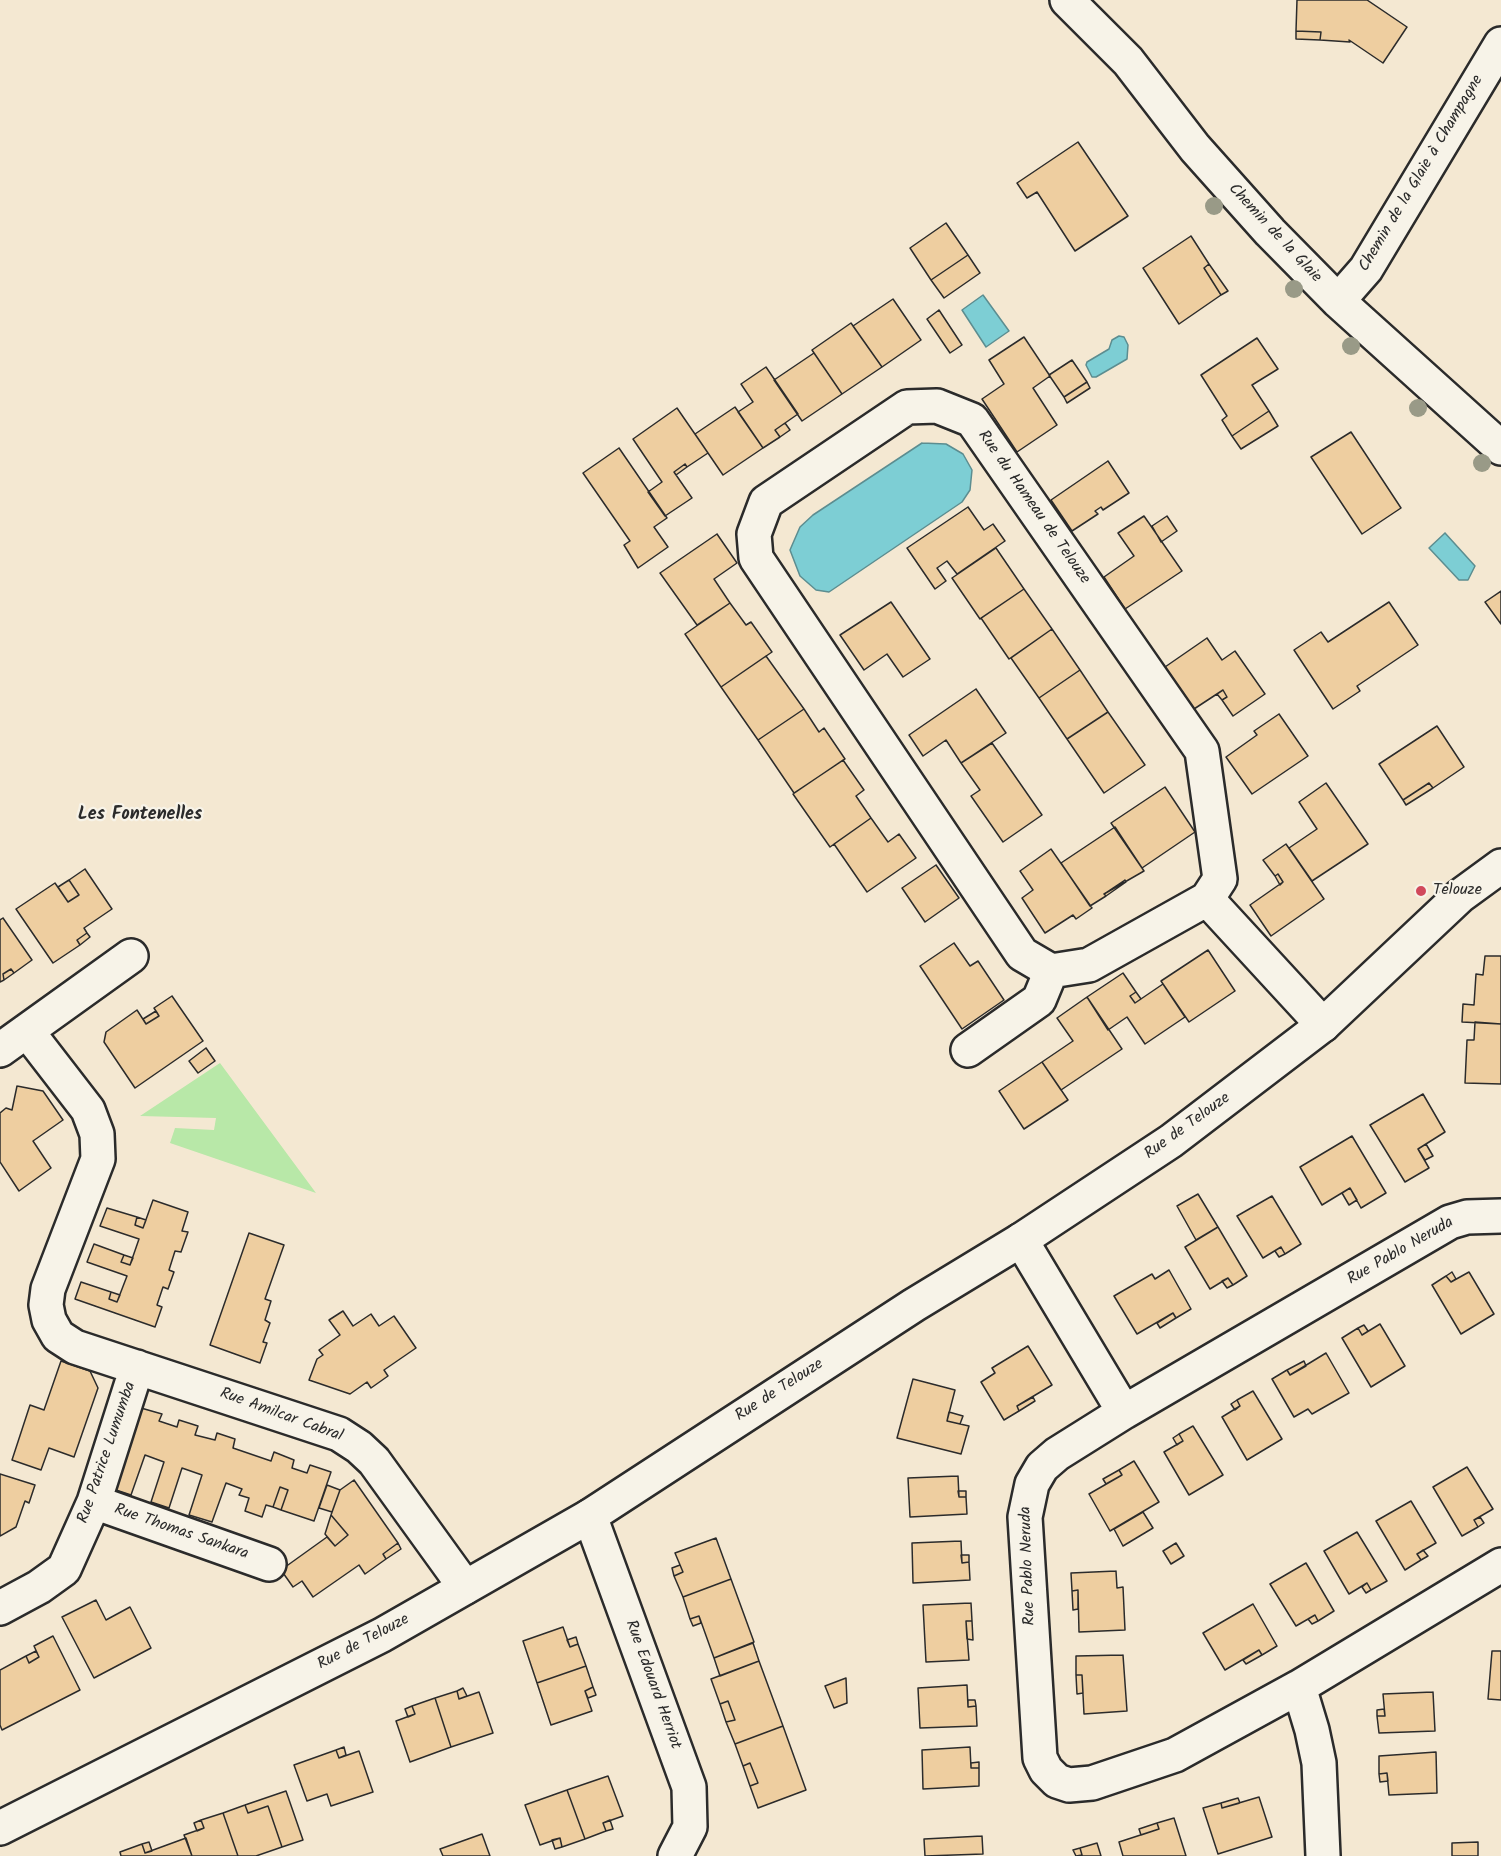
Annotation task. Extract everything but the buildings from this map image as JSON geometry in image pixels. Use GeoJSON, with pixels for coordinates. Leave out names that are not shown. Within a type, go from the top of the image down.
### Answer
{"type":"FeatureCollection","features":[{"type":"Feature","properties":{"kind":"street","name":"Chemin de la Glaie"},"geometry":{"type":"LineString","coordinates":[[1067,0],[1128,61],[1195,148],[1270,232],[1338,301],[1501,448]]}},
{"type":"Feature","properties":{"kind":"street","name":"Chemin de la Glaie à Champagne"},"geometry":{"type":"LineString","coordinates":[[1338,301],[1366,268],[1501,44]]}},
{"type":"Feature","properties":{"kind":"street","name":"Rue du Hameau de Telouze"},"geometry":{"type":"LineString","coordinates":[[1051,971],[1022,954],[756,558],[754,534],[766,502],[907,407],[937,406],[972,420],[1202,751],[1220,879],[1207,899]]}},
{"type":"Feature","properties":{"kind":"street","name":"Rue de Telouze"},"geometry":{"type":"LineString","coordinates":[[0,1828],[382,1635],[590,1516],[914,1305],[1021,1240],[1171,1141],[1323,1025],[1460,896],[1501,866]]}},
{"type":"Feature","properties":{"kind":"street"},"geometry":{"type":"LineString","coordinates":[[968,1050],[1039,1000],[1051,971],[1089,965],[1207,899],[1323,1025]]}},
{"type":"Feature","properties":{"kind":"street"},"geometry":{"type":"LineString","coordinates":[[0,1050],[131,956]]}},
{"type":"Feature","properties":{"kind":"street","name":"Rue Amilcar Cabral"},"geometry":{"type":"LineString","coordinates":[[27,1031],[88,1110],[98,1134],[98,1159],[48,1289],[46,1305],[49,1320],[58,1336],[75,1347],[339,1434],[359,1447],[374,1461],[465,1587]]}},
{"type":"Feature","properties":{"kind":"street","name":"Rue Pablo Neruda"},"geometry":{"type":"LineString","coordinates":[[1501,1216],[1467,1216],[1450,1222],[1124,1412],[1057,1454],[1042,1467],[1027,1499],[1025,1517],[1037,1740],[1046,1770],[1057,1780],[1070,1785],[1081,1785],[1144,1766],[1190,1748],[1299,1687],[1501,1565]]}},
{"type":"Feature","properties":{"kind":"street"},"geometry":{"type":"LineString","coordinates":[[1021,1240],[1124,1412]]}},
{"type":"Feature","properties":{"kind":"street","name":"Rue Patrice Lumumba"},"geometry":{"type":"LineString","coordinates":[[0,1608],[39,1587],[64,1569],[94,1502],[137,1366]]}},
{"type":"Feature","properties":{"kind":"street","name":"Rue Thomas Sankara"},"geometry":{"type":"LineString","coordinates":[[94,1502],[269,1564]]}},
{"type":"Feature","properties":{"kind":"street","name":"Rue Edouard Herriot"},"geometry":{"type":"LineString","coordinates":[[590,1516],[689,1787],[690,1827],[675,1856]]}},
{"type":"Feature","properties":{"kind":"street"},"geometry":{"type":"LineString","coordinates":[[1299,1687],[1312,1730],[1318,1763],[1323,1856]]}},
{"type":"Feature","properties":{"kind":"green space"},"geometry":{"type":"Polygon","coordinates":[[[220,1063],[316,1193],[170,1143],[175,1128],[214,1130],[216,1118],[140,1116],[220,1063]]]}},
{"type":"Feature","properties":{"kind":"water"},"geometry":{"type":"Polygon","coordinates":[[[983,295],[1009,331],[986,347],[962,310],[983,295]]]}},
{"type":"Feature","properties":{"kind":"water"},"geometry":{"type":"Polygon","coordinates":[[[1119,336],[1124,337],[1128,345],[1127,359],[1096,377],[1092,377],[1086,365],[1087,362],[1109,349],[1112,340],[1119,336]]]}},
{"type":"Feature","properties":{"kind":"water"},"geometry":{"type":"Polygon","coordinates":[[[922,443],[946,444],[963,454],[972,470],[970,490],[962,502],[829,592],[816,590],[800,576],[790,550],[800,527],[813,515],[922,443]]]}},
{"type":"Feature","properties":{"kind":"water"},"geometry":{"type":"Polygon","coordinates":[[[1445,533],[1475,566],[1468,580],[1459,580],[1429,548],[1445,533]]]}},
{"type":"Feature","properties":{"kind":"place","name":"Telouze"},"geometry":{"type":"Point","coordinates":[1421,891]}},
{"type":"Feature","properties":{"kind":"district","name":"Les Fontenelles"},"geometry":{"type":"Point","coordinates":[140,816]}}]}
